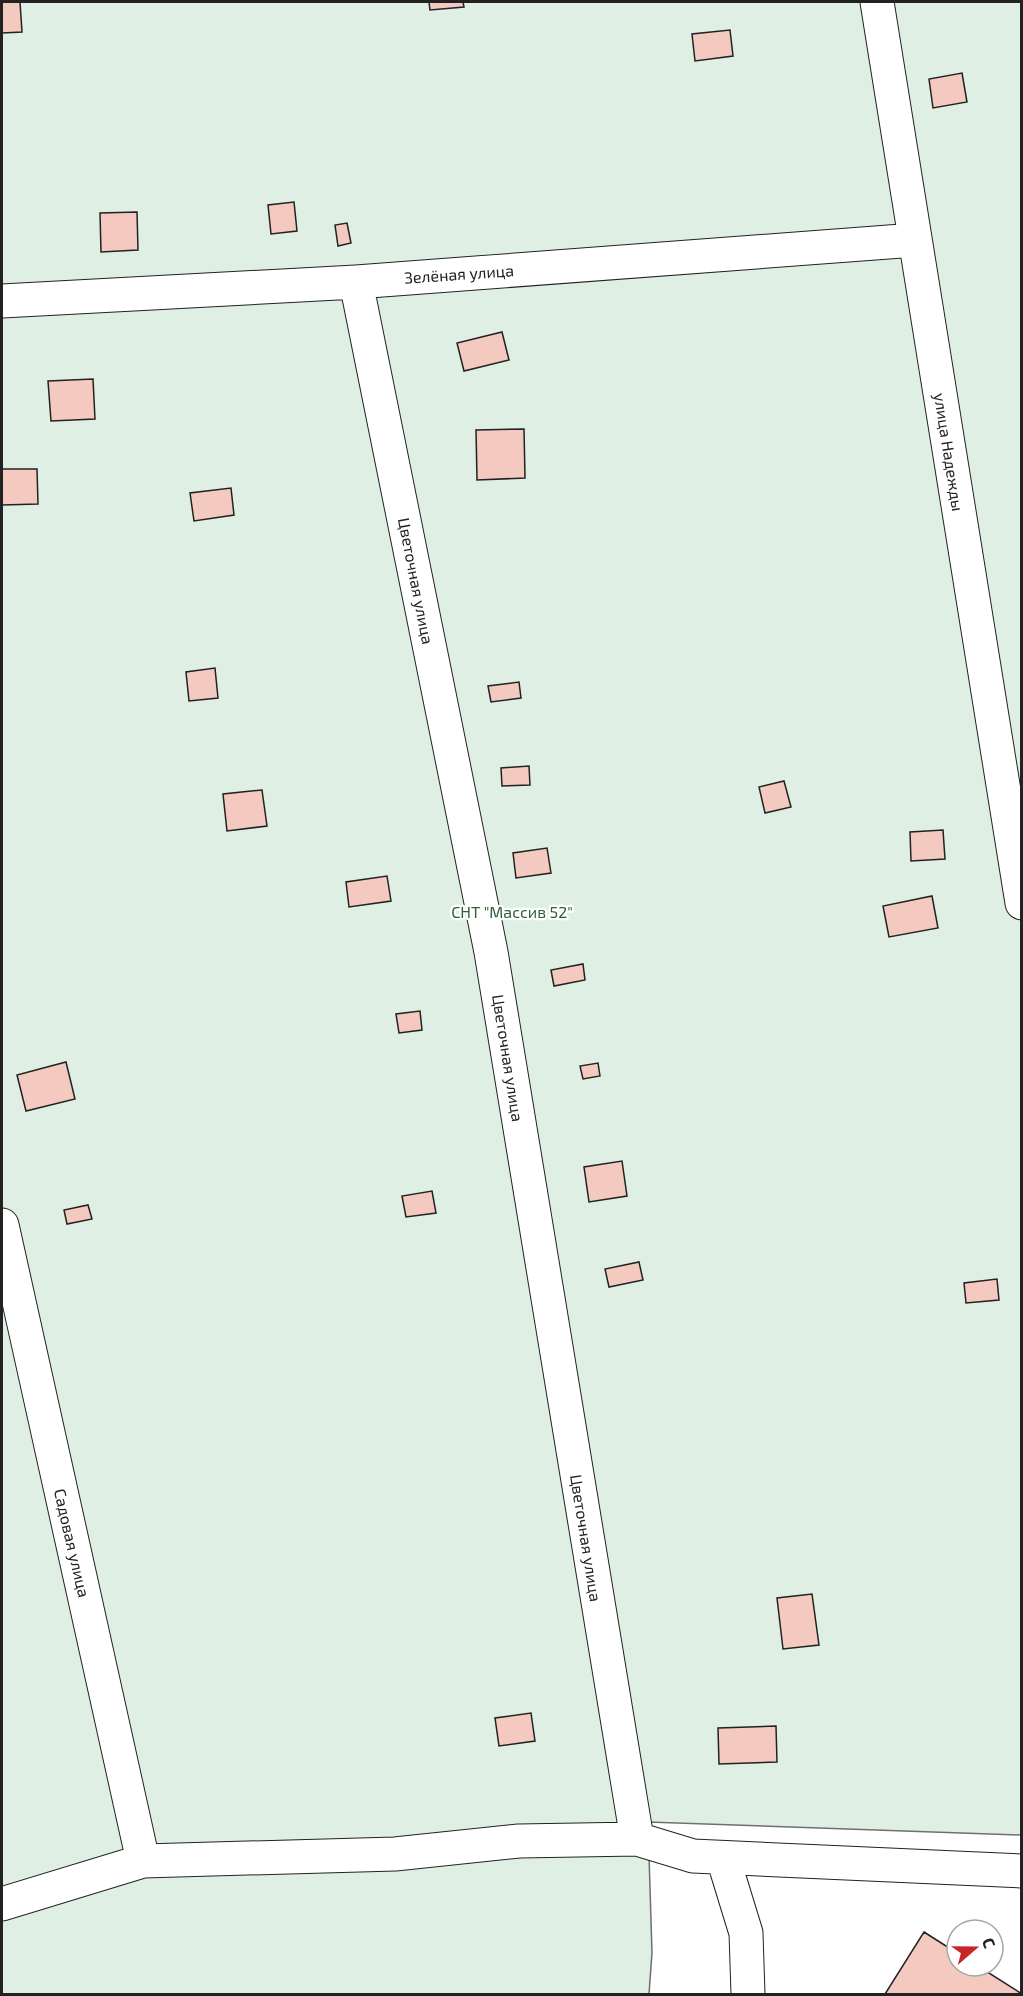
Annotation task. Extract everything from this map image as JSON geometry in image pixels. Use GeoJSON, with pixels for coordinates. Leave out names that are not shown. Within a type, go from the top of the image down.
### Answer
{"type":"FeatureCollection","features":[{"type":"Feature","properties":{"kind":"lane","name":"улица Надежды"},"geometry":{"type":"LineString","coordinates":[[877,2],[1022,903]]}},
{"type":"Feature","properties":{"kind":"lane","name":"Зелёная улица"},"geometry":{"type":"LineString","coordinates":[[2,301],[356,282],[915,240]]}},
{"type":"Feature","properties":{"kind":"lane","name":"Цветочная улица"},"geometry":{"type":"LineString","coordinates":[[356,282],[490,952],[637,1839]]}},
{"type":"Feature","properties":{"kind":"lane","name":"Садовая улица"},"geometry":{"type":"LineString","coordinates":[[2,1225],[143,1862]]}},
{"type":"Feature","properties":{"kind":"lane"},"geometry":{"type":"LineString","coordinates":[[2,1904],[143,1862],[395,1854],[519,1841],[637,1839],[693,1856],[1022,1871]]}},
{"type":"Feature","properties":{"kind":"lane"},"geometry":{"type":"LineString","coordinates":[[723,1857],[746,1933],[748,1995]]}},
{"type":"Feature","properties":{"kind":"green space","name":"СНТ \"Массив 52\""},"geometry":{"type":"Polygon","coordinates":[[[2,2],[1021,2],[1021,1835],[648,1822],[652,1953],[649,1994],[2,1994],[2,2]]]}},
{"type":"Feature","properties":{"kind":"building"},"geometry":{"type":"Polygon","coordinates":[[[2,2],[20,2],[22,32],[2,33],[2,2]]]}},
{"type":"Feature","properties":{"kind":"building"},"geometry":{"type":"Polygon","coordinates":[[[429,2],[463,2],[464,7],[430,10],[429,2]]]}},
{"type":"Feature","properties":{"kind":"building"},"geometry":{"type":"Polygon","coordinates":[[[730,30],[733,56],[695,61],[692,34],[730,30]]]}},
{"type":"Feature","properties":{"kind":"building"},"geometry":{"type":"Polygon","coordinates":[[[962,73],[967,102],[933,108],[929,79],[962,73]]]}},
{"type":"Feature","properties":{"kind":"building"},"geometry":{"type":"Polygon","coordinates":[[[294,202],[297,231],[271,234],[268,205],[294,202]]]}},
{"type":"Feature","properties":{"kind":"building"},"geometry":{"type":"Polygon","coordinates":[[[137,212],[138,250],[101,252],[100,213],[137,212]]]}},
{"type":"Feature","properties":{"kind":"building"},"geometry":{"type":"Polygon","coordinates":[[[347,223],[351,243],[338,246],[335,225],[347,223]]]}},
{"type":"Feature","properties":{"kind":"building"},"geometry":{"type":"Polygon","coordinates":[[[502,332],[509,360],[464,371],[457,343],[502,332]]]}},
{"type":"Feature","properties":{"kind":"building"},"geometry":{"type":"Polygon","coordinates":[[[93,379],[95,419],[51,421],[48,381],[93,379]]]}},
{"type":"Feature","properties":{"kind":"building"},"geometry":{"type":"Polygon","coordinates":[[[524,429],[525,478],[477,480],[476,430],[524,429]]]}},
{"type":"Feature","properties":{"kind":"building"},"geometry":{"type":"Polygon","coordinates":[[[2,469],[37,469],[38,504],[2,505],[2,469]]]}},
{"type":"Feature","properties":{"kind":"building"},"geometry":{"type":"Polygon","coordinates":[[[231,488],[234,515],[194,521],[190,493],[231,488]]]}},
{"type":"Feature","properties":{"kind":"building"},"geometry":{"type":"Polygon","coordinates":[[[215,668],[218,698],[189,701],[186,672],[215,668]]]}},
{"type":"Feature","properties":{"kind":"building"},"geometry":{"type":"Polygon","coordinates":[[[519,682],[521,698],[491,702],[488,686],[519,682]]]}},
{"type":"Feature","properties":{"kind":"building"},"geometry":{"type":"Polygon","coordinates":[[[529,766],[530,785],[502,786],[501,768],[529,766]]]}},
{"type":"Feature","properties":{"kind":"building"},"geometry":{"type":"Polygon","coordinates":[[[784,781],[791,807],[765,813],[759,787],[784,781]]]}},
{"type":"Feature","properties":{"kind":"building"},"geometry":{"type":"Polygon","coordinates":[[[262,790],[267,826],[227,831],[223,794],[262,790]]]}},
{"type":"Feature","properties":{"kind":"building"},"geometry":{"type":"Polygon","coordinates":[[[943,830],[945,859],[911,861],[910,832],[943,830]]]}},
{"type":"Feature","properties":{"kind":"building"},"geometry":{"type":"Polygon","coordinates":[[[547,848],[551,873],[516,878],[513,853],[547,848]]]}},
{"type":"Feature","properties":{"kind":"building"},"geometry":{"type":"Polygon","coordinates":[[[387,876],[391,901],[349,907],[346,882],[387,876]]]}},
{"type":"Feature","properties":{"kind":"building"},"geometry":{"type":"Polygon","coordinates":[[[932,896],[938,928],[889,937],[883,906],[932,896]]]}},
{"type":"Feature","properties":{"kind":"building"},"geometry":{"type":"Polygon","coordinates":[[[583,964],[585,980],[554,986],[551,970],[583,964]]]}},
{"type":"Feature","properties":{"kind":"building"},"geometry":{"type":"Polygon","coordinates":[[[420,1011],[422,1030],[399,1033],[396,1014],[420,1011]]]}},
{"type":"Feature","properties":{"kind":"building"},"geometry":{"type":"Polygon","coordinates":[[[66,1062],[75,1099],[26,1111],[17,1075],[66,1062]]]}},
{"type":"Feature","properties":{"kind":"building"},"geometry":{"type":"Polygon","coordinates":[[[598,1063],[600,1076],[583,1079],[580,1066],[598,1063]]]}},
{"type":"Feature","properties":{"kind":"building"},"geometry":{"type":"Polygon","coordinates":[[[622,1161],[627,1196],[589,1202],[584,1167],[622,1161]]]}},
{"type":"Feature","properties":{"kind":"building"},"geometry":{"type":"Polygon","coordinates":[[[432,1191],[436,1213],[406,1217],[402,1196],[432,1191]]]}},
{"type":"Feature","properties":{"kind":"building"},"geometry":{"type":"Polygon","coordinates":[[[88,1205],[92,1219],[67,1224],[64,1210],[88,1205]]]}},
{"type":"Feature","properties":{"kind":"building"},"geometry":{"type":"Polygon","coordinates":[[[639,1262],[643,1280],[609,1287],[605,1269],[639,1262]]]}},
{"type":"Feature","properties":{"kind":"building"},"geometry":{"type":"Polygon","coordinates":[[[997,1279],[999,1300],[966,1303],[964,1283],[997,1279]]]}},
{"type":"Feature","properties":{"kind":"building"},"geometry":{"type":"Polygon","coordinates":[[[812,1594],[819,1645],[783,1649],[777,1598],[812,1594]]]}},
{"type":"Feature","properties":{"kind":"building"},"geometry":{"type":"Polygon","coordinates":[[[531,1713],[535,1741],[499,1746],[495,1718],[531,1713]]]}},
{"type":"Feature","properties":{"kind":"building"},"geometry":{"type":"Polygon","coordinates":[[[776,1726],[777,1762],[719,1764],[718,1728],[776,1726]]]}},
{"type":"Feature","properties":{"kind":"building"},"geometry":{"type":"Polygon","coordinates":[[[924,1932],[945,1945],[945,1978],[997,1978],[1022,1994],[885,1994],[924,1932]]]}}]}
